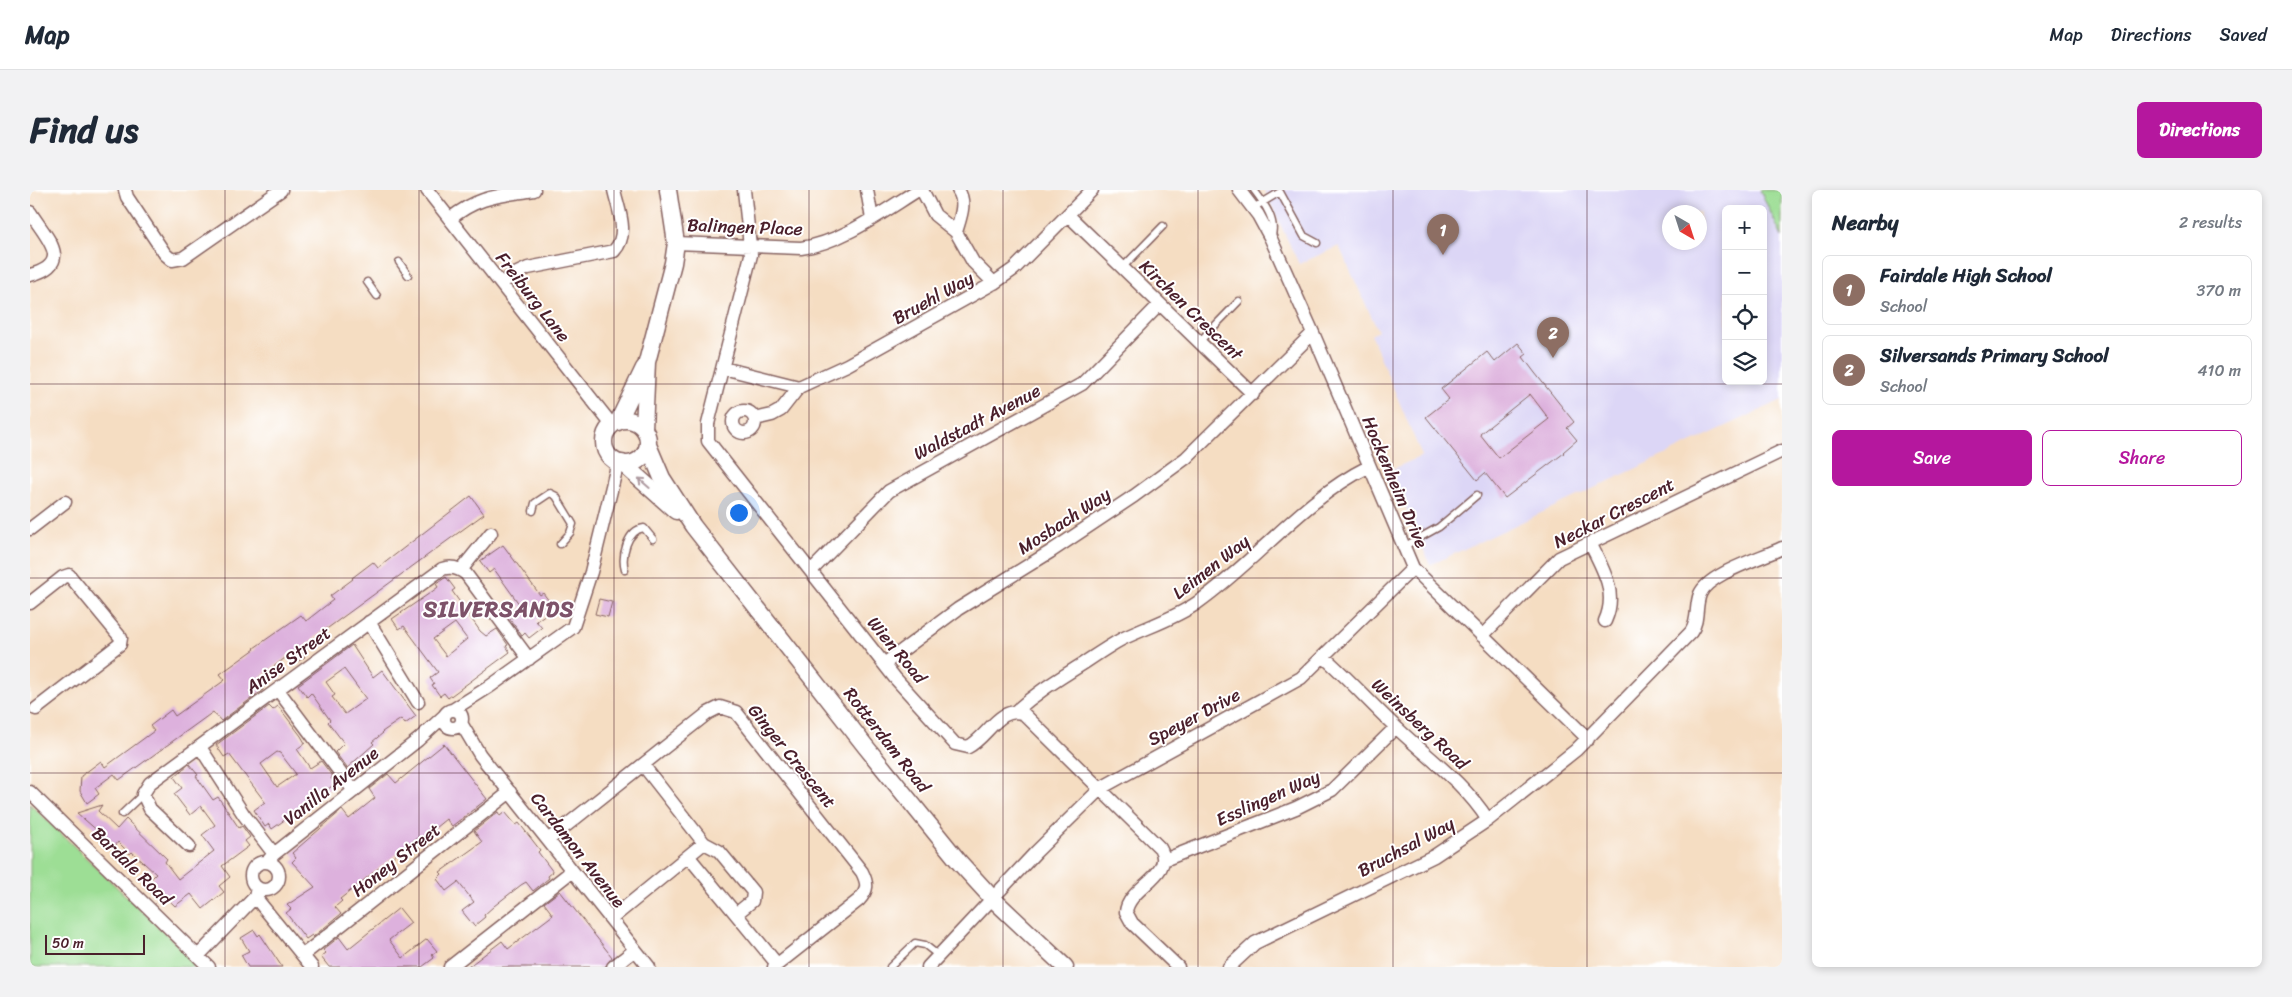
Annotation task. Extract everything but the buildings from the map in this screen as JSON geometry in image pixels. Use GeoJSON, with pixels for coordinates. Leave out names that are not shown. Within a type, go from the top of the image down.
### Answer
{"type":"FeatureCollection","features":[{"type":"Feature","properties":{"kind":"street"},"geometry":{"type":"LineString","coordinates":[[125,190],[127,197],[165,254],[172,260],[182,258],[281,190]]}},
{"type":"Feature","properties":{"kind":"street","name":"Freiburg Lane"},"geometry":{"type":"LineString","coordinates":[[426,190],[615,423]]}},
{"type":"Feature","properties":{"kind":"street"},"geometry":{"type":"LineString","coordinates":[[450,219],[467,206],[482,199],[534,190]]}},
{"type":"Feature","properties":{"kind":"street"},"geometry":{"type":"LineString","coordinates":[[501,284],[513,275],[528,268],[614,251],[622,240],[623,231],[614,190]]}},
{"type":"Feature","properties":{"kind":"street"},"geometry":{"type":"LineString","coordinates":[[647,362],[615,423],[605,436],[605,447],[610,456],[620,463],[639,460],[648,445],[644,429],[647,362],[673,263],[676,242],[668,190]]}},
{"type":"Feature","properties":{"kind":"street","name":"Wien Road"},"geometry":{"type":"LineString","coordinates":[[744,190],[752,246],[748,274],[708,424],[708,441],[884,664],[948,736],[962,747],[968,747],[977,742],[1006,713],[1016,711]]}},
{"type":"Feature","properties":{"kind":"street"},"geometry":{"type":"LineString","coordinates":[[867,190],[872,218]]}},
{"type":"Feature","properties":{"kind":"street"},"geometry":{"type":"LineString","coordinates":[[920,190],[936,215],[956,232],[973,262],[994,283]]}},
{"type":"Feature","properties":{"kind":"street","name":"Balingen Place"},"geometry":{"type":"LineString","coordinates":[[676,242],[801,248],[814,246],[872,218],[904,194],[920,190]]}},
{"type":"Feature","properties":{"kind":"street"},"geometry":{"type":"LineString","coordinates":[[956,232],[963,207],[962,198],[958,190]]}},
{"type":"Feature","properties":{"kind":"street"},"geometry":{"type":"LineString","coordinates":[[1068,215],[1092,190]]}},
{"type":"Feature","properties":{"kind":"street","name":"Hockenheim Drive"},"geometry":{"type":"LineString","coordinates":[[1239,190],[1258,204],[1271,239],[1313,333],[1412,568],[1588,739]]}},
{"type":"Feature","properties":{"kind":"street"},"geometry":{"type":"LineString","coordinates":[[30,212],[51,245],[55,256],[47,270],[30,275]]}},
{"type":"Feature","properties":{"kind":"street","name":"Kirchen Crescent"},"geometry":{"type":"LineString","coordinates":[[1068,215],[1253,394]]}},
{"type":"Feature","properties":{"kind":"street","name":"Bruehl Way"},"geometry":{"type":"LineString","coordinates":[[755,419],[772,415],[781,410],[799,387],[847,366],[994,283],[1014,269],[1068,215]]}},
{"type":"Feature","properties":{"kind":"street","name":"Waldstadt Avenue"},"geometry":{"type":"LineString","coordinates":[[811,571],[889,491],[1082,384],[1160,304]]}},
{"type":"Feature","properties":{"kind":"street"},"geometry":{"type":"LineString","coordinates":[[1253,394],[1313,333]]}},
{"type":"Feature","properties":{"kind":"street"},"geometry":{"type":"LineString","coordinates":[[723,368],[799,387]]}},
{"type":"Feature","properties":{"kind":"street","name":"Mosbach Way"},"geometry":{"type":"LineString","coordinates":[[884,664],[958,609],[1050,552],[1134,496],[1196,449],[1253,394]]}},
{"type":"Feature","properties":{"kind":"street"},"geometry":{"type":"LineString","coordinates":[[615,423],[632,421],[644,429]]}},
{"type":"Feature","properties":{"kind":"street","name":"Rotterdam Road"},"geometry":{"type":"LineString","coordinates":[[648,445],[662,478],[692,526],[866,748],[960,863],[992,898],[1064,967]]}},
{"type":"Feature","properties":{"kind":"street","name":"Neckar Crescent"},"geometry":{"type":"LineString","coordinates":[[1482,636],[1559,558],[1782,451]]}},
{"type":"Feature","properties":{"kind":"street","name":"Rotterdam Road"},"geometry":{"type":"LineString","coordinates":[[620,463],[692,526]]}},
{"type":"Feature","properties":{"kind":"street","name":"Vanilla Avenue"},"geometry":{"type":"LineString","coordinates":[[271,858],[418,740],[453,720],[489,687],[568,632],[576,623],[620,463]]}},
{"type":"Feature","properties":{"kind":"street","name":"Leimen Way"},"geometry":{"type":"LineString","coordinates":[[1016,711],[1041,689],[1121,640],[1176,616],[1198,603],[1231,577],[1320,496],[1337,483],[1368,467]]}},
{"type":"Feature","properties":{"kind":"street"},"geometry":{"type":"LineString","coordinates":[[30,529],[65,502]]}},
{"type":"Feature","properties":{"kind":"street"},"geometry":{"type":"LineString","coordinates":[[491,533],[461,570],[476,587],[529,659]]}},
{"type":"Feature","properties":{"kind":"street"},"geometry":{"type":"LineString","coordinates":[[1590,543],[1611,592],[1610,608],[1605,621]]}},
{"type":"Feature","properties":{"kind":"street"},"geometry":{"type":"LineString","coordinates":[[1588,739],[1691,632],[1695,625],[1700,595],[1707,585],[1720,576],[1782,548]]}},
{"type":"Feature","properties":{"kind":"street","name":"Anise Street"},"geometry":{"type":"LineString","coordinates":[[143,794],[156,778],[442,569],[453,568],[461,570]]}},
{"type":"Feature","properties":{"kind":"street","name":"Speyer Drive"},"geometry":{"type":"LineString","coordinates":[[936,963],[950,943],[992,898],[1078,809],[1101,788],[1289,686],[1324,657],[1412,568]]}},
{"type":"Feature","properties":{"kind":"street"},"geometry":{"type":"LineString","coordinates":[[30,603],[63,577],[69,575],[121,638],[120,644],[36,709]]}},
{"type":"Feature","properties":{"kind":"street"},"geometry":{"type":"LineString","coordinates":[[370,622],[418,702]]}},
{"type":"Feature","properties":{"kind":"street","name":"Weinsberg Road"},"geometry":{"type":"LineString","coordinates":[[1324,657],[1457,783],[1488,820]]}},
{"type":"Feature","properties":{"kind":"street"},"geometry":{"type":"LineString","coordinates":[[278,690],[354,791]]}},
{"type":"Feature","properties":{"kind":"street","name":"Ginger Crescent"},"geometry":{"type":"LineString","coordinates":[[548,840],[708,713],[720,707],[731,710],[739,715],[862,872],[867,888],[859,900],[776,965]]}},
{"type":"Feature","properties":{"kind":"street"},"geometry":{"type":"LineString","coordinates":[[1016,711],[1028,718],[1160,848],[1164,860],[1157,874],[1132,897],[1126,912],[1132,923],[1178,967]]}},
{"type":"Feature","properties":{"kind":"street","name":"Cardamon Avenue"},"geometry":{"type":"LineString","coordinates":[[453,720],[649,967]]}},
{"type":"Feature","properties":{"kind":"street","name":"Esslingen Way"},"geometry":{"type":"LineString","coordinates":[[1164,860],[1296,808],[1332,790],[1396,727]]}},
{"type":"Feature","properties":{"kind":"street","name":"Bruchsal Way"},"geometry":{"type":"LineString","coordinates":[[1229,967],[1255,943],[1434,856],[1488,820],[1588,739]]}},
{"type":"Feature","properties":{"kind":"street"},"geometry":{"type":"LineString","coordinates":[[198,956],[256,892],[270,889],[278,883],[280,876],[271,858],[200,747]]}},
{"type":"Feature","properties":{"kind":"street"},"geometry":{"type":"LineString","coordinates":[[643,765],[704,843],[719,851],[753,893],[752,901],[736,914]]}},
{"type":"Feature","properties":{"kind":"street","name":"Bardale Road"},"geometry":{"type":"LineString","coordinates":[[30,792],[209,967]]}},
{"type":"Feature","properties":{"kind":"street","name":"Honey Street"},"geometry":{"type":"LineString","coordinates":[[303,955],[510,792]]}},
{"type":"Feature","properties":{"kind":"street"},"geometry":{"type":"LineString","coordinates":[[143,794],[150,809],[190,846]]}},
{"type":"Feature","properties":{"kind":"street"},"geometry":{"type":"LineString","coordinates":[[611,919],[704,843]]}},
{"type":"Feature","properties":{"kind":"street"},"geometry":{"type":"LineString","coordinates":[[689,857],[776,965]]}},
{"type":"Feature","properties":{"kind":"street"},"geometry":{"type":"LineString","coordinates":[[271,858],[256,865],[252,872],[252,881],[256,892],[312,967]]}},
{"type":"Feature","properties":{"kind":"street"},"geometry":{"type":"LineString","coordinates":[[450,967],[572,871]]}},
{"type":"Feature","properties":{"kind":"street"},"geometry":{"type":"LineString","coordinates":[[613,967],[635,950]]}},
{"type":"Feature","properties":{"kind":"lane"},"geometry":{"type":"LineString","coordinates":[[1254,190],[1258,204],[1279,191],[1304,236],[1317,242]]}},
{"type":"Feature","properties":{"kind":"lane"},"geometry":{"type":"LineString","coordinates":[[1122,268],[1163,226]]}},
{"type":"Feature","properties":{"kind":"lane"},"geometry":{"type":"LineString","coordinates":[[399,262],[408,275]]}},
{"type":"Feature","properties":{"kind":"lane"},"geometry":{"type":"LineString","coordinates":[[367,282],[377,296]]}},
{"type":"Feature","properties":{"kind":"lane"},"geometry":{"type":"LineString","coordinates":[[1199,342],[1239,301]]}},
{"type":"Feature","properties":{"kind":"lane"},"geometry":{"type":"LineString","coordinates":[[533,510],[535,503],[546,494],[550,493],[556,496],[573,524],[570,533],[560,544]]}},
{"type":"Feature","properties":{"kind":"lane"},"geometry":{"type":"LineString","coordinates":[[1403,547],[1439,527],[1477,495]]}},
{"type":"Feature","properties":{"kind":"lane"},"geometry":{"type":"LineString","coordinates":[[625,570],[623,555],[631,537],[643,528],[654,539]]}},
{"type":"Feature","properties":{"kind":"lane","name":"Anise Street"},"geometry":{"type":"LineString","coordinates":[[122,814],[143,794]]}},
{"type":"Feature","properties":{"kind":"lane"},"geometry":{"type":"LineString","coordinates":[[890,967],[915,944],[925,946],[936,963]]}},
{"type":"Feature","properties":{"kind":"shaded area"},"geometry":{"type":"Polygon","coordinates":[[[1264,190],[1761,190],[1782,236],[1782,400],[1430,565],[1390,470],[1422,456],[1371,335],[1378,331],[1339,246],[1299,264],[1264,190]]]}},
{"type":"Feature","properties":{"kind":"green space"},"geometry":{"type":"Polygon","coordinates":[[[1760,190],[1782,190],[1782,237],[1760,190]]]}},
{"type":"Feature","properties":{"kind":"green space"},"geometry":{"type":"Polygon","coordinates":[[[30,804],[200,967],[30,967],[30,804]]]}},
{"type":"Feature","properties":{"kind":"place","name":"Fairdale High School"},"geometry":{"type":"Point","coordinates":[1443,255]}},
{"type":"Feature","properties":{"kind":"place","name":"Silversands Primary School"},"geometry":{"type":"Point","coordinates":[1553,358]}},
{"type":"Feature","properties":{"kind":"district","name":"SILVERSANDS"},"geometry":{"type":"Point","coordinates":[499,609]}}]}
